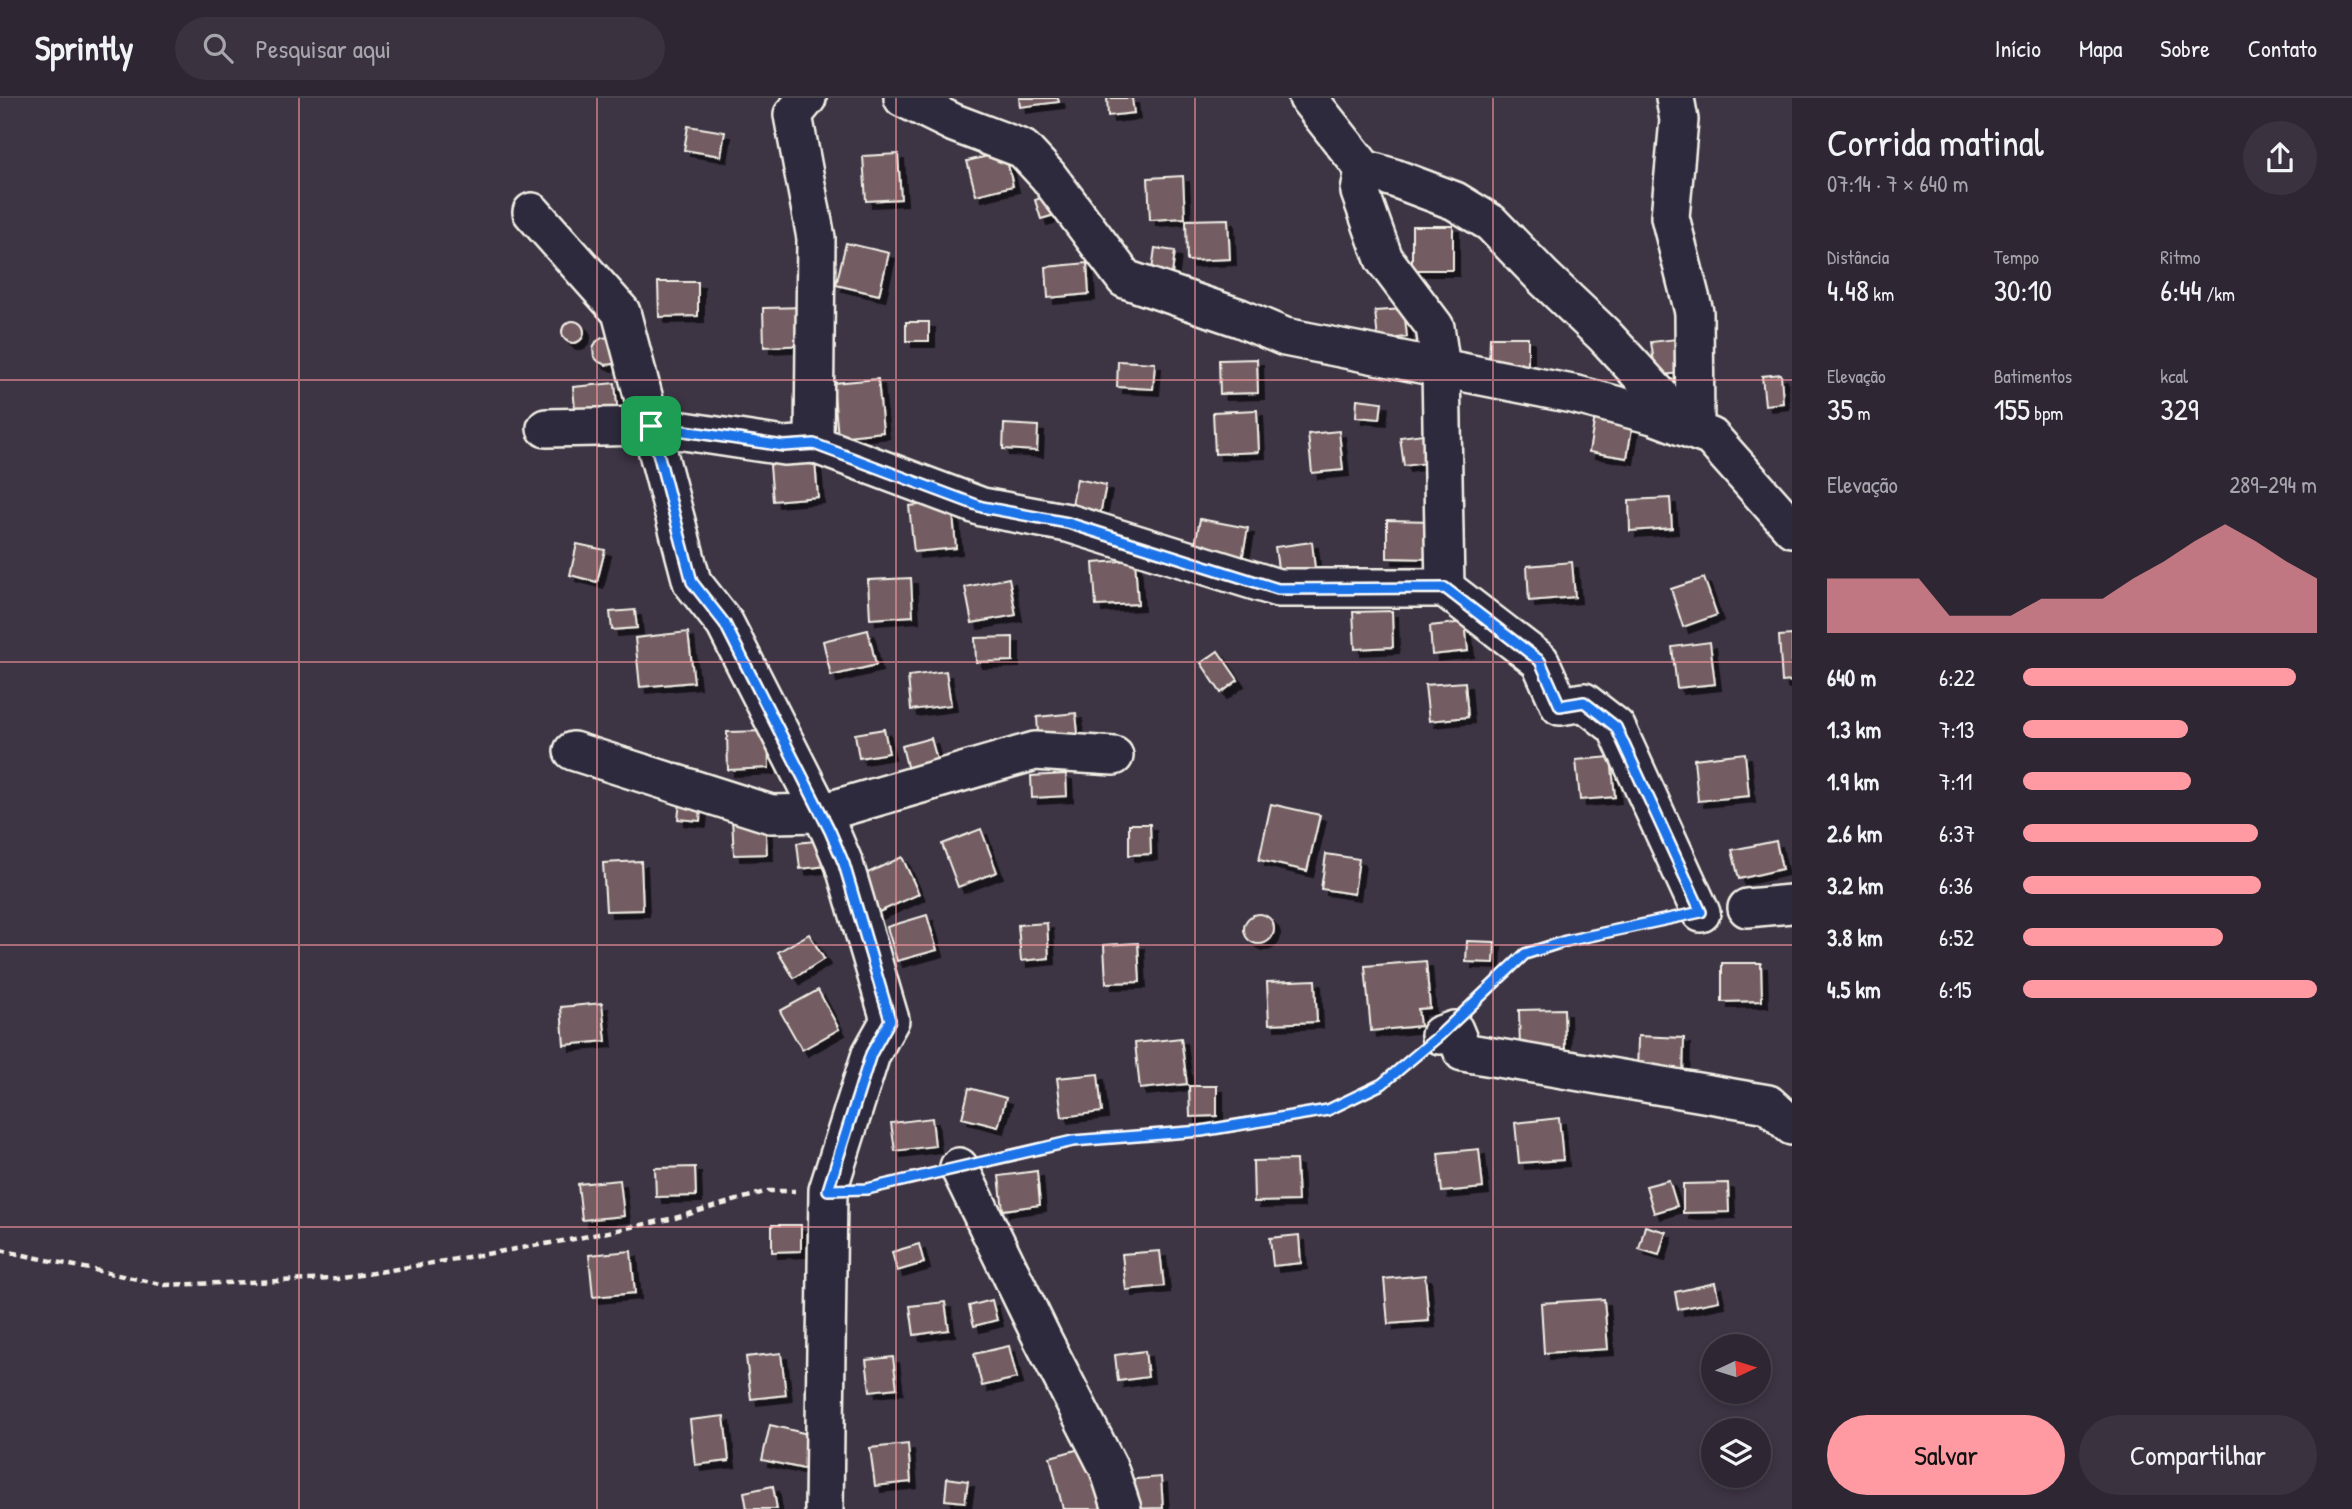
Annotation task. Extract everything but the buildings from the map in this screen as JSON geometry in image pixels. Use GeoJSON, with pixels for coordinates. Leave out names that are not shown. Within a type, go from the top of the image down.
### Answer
{"type":"FeatureCollection","features":[{"type":"Feature","properties":{"kind":"street"},"geometry":{"type":"LineString","coordinates":[[807,98],[793,115],[816,238],[814,444]]}},
{"type":"Feature","properties":{"kind":"street"},"geometry":{"type":"LineString","coordinates":[[904,98],[954,123],[1023,149],[1048,176],[1125,279],[1240,318],[1285,337],[1577,395],[1653,415],[1688,428],[1711,437],[1792,528]]}},
{"type":"Feature","properties":{"kind":"street"},"geometry":{"type":"LineString","coordinates":[[1308,98],[1364,169],[1455,201],[1491,223],[1604,335],[1688,428]]}},
{"type":"Feature","properties":{"kind":"street"},"geometry":{"type":"LineString","coordinates":[[1675,98],[1679,120],[1670,217],[1694,312],[1688,428]]}},
{"type":"Feature","properties":{"kind":"street"},"geometry":{"type":"LineString","coordinates":[[1364,169],[1360,192],[1384,259],[1435,327],[1441,368],[1445,588]]}},
{"type":"Feature","properties":{"kind":"street"},"geometry":{"type":"LineString","coordinates":[[532,212],[621,312],[692,582],[725,624],[821,813],[844,864],[890,1020],[871,1054],[828,1190],[824,1509]]}},
{"type":"Feature","properties":{"kind":"street"},"geometry":{"type":"LineString","coordinates":[[546,428],[651,426],[784,446],[814,444],[982,507],[1068,523],[1278,589],[1445,588],[1540,661],[1560,706],[1584,702],[1616,727],[1701,912]]}},
{"type":"Feature","properties":{"kind":"street"},"geometry":{"type":"LineString","coordinates":[[573,751],[771,814],[821,813],[1035,751],[1114,757]]}},
{"type":"Feature","properties":{"kind":"street"},"geometry":{"type":"LineString","coordinates":[[1747,908],[1792,904],[1792,896]]}},
{"type":"Feature","properties":{"kind":"street"},"geometry":{"type":"LineString","coordinates":[[1440,1035],[1454,1030],[1463,1052],[1768,1104],[1792,1126]]}},
{"type":"Feature","properties":{"kind":"street"},"geometry":{"type":"LineString","coordinates":[[959,1167],[1109,1469],[1122,1509]]}},
{"type":"Feature","properties":{"kind":"path"},"geometry":{"type":"LineString","coordinates":[[0,1250],[165,1285],[337,1279],[569,1240],[675,1218],[768,1191],[867,1189],[1073,1141],[1201,1131],[1328,1110],[1382,1084],[1440,1035],[1525,954],[1566,941],[1701,912]]}},
{"type":"Feature","properties":{"kind":"route"},"geometry":{"type":"LineString","coordinates":[[651,426],[784,446],[814,444],[982,507],[1068,523],[1278,589],[1445,588],[1540,661],[1560,706],[1584,702],[1616,727],[1701,912],[1566,941],[1525,954],[1440,1035],[1382,1084],[1328,1110],[1201,1131],[1073,1141],[867,1189],[828,1190],[871,1054],[890,1020],[844,864],[830,831],[725,624],[692,582],[651,426]]}}]}
